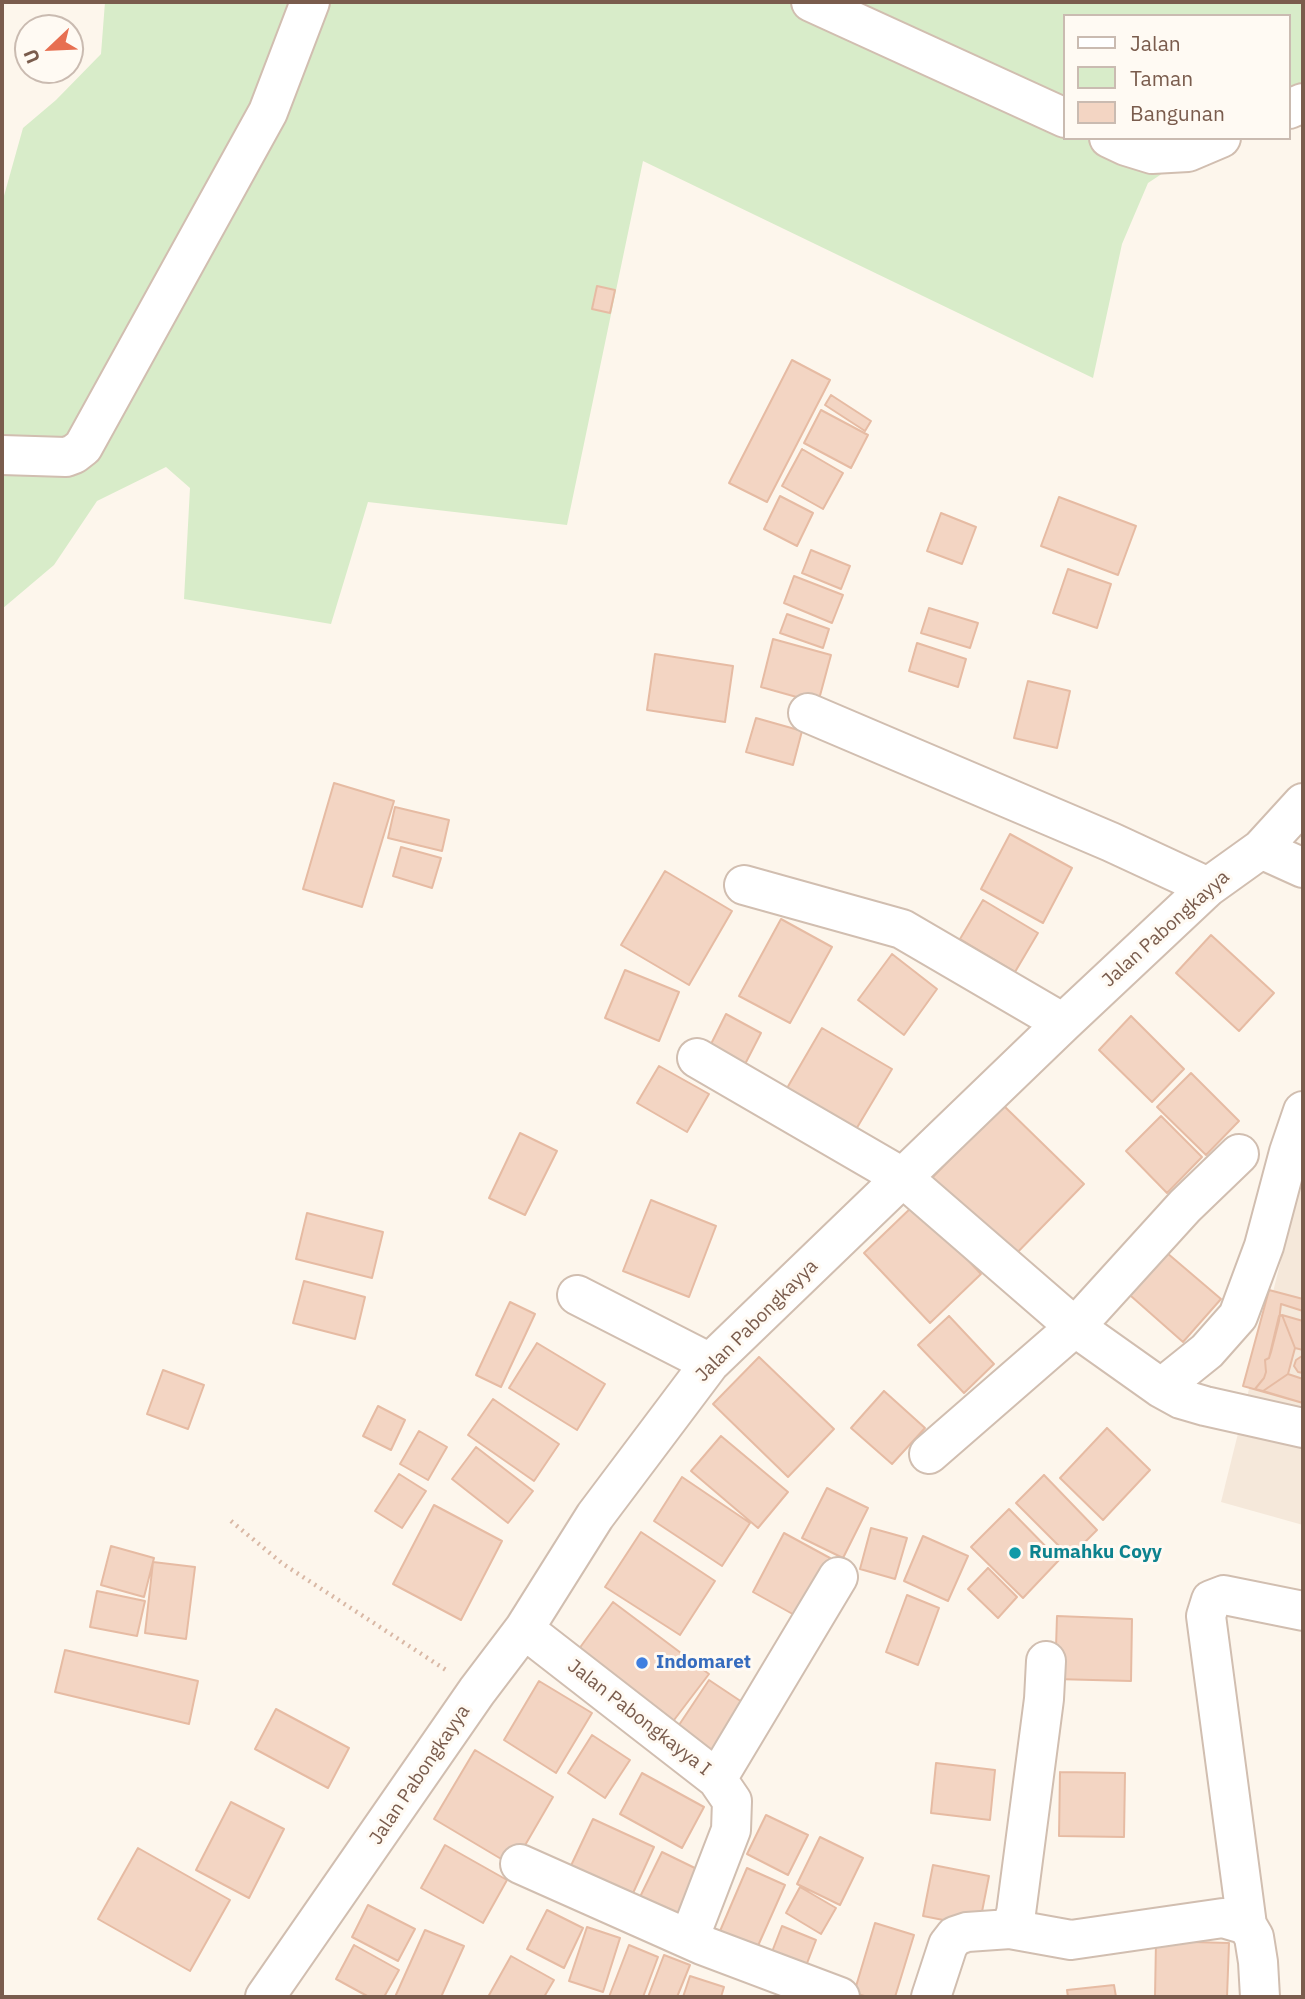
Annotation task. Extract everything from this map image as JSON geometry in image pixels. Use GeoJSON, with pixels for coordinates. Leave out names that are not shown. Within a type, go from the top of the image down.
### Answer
{"type":"FeatureCollection","features":[{"type":"Feature","properties":{"kind":"street"},"geometry":{"type":"LineString","coordinates":[[2,456],[66,457],[83,447],[268,112],[310,2]]}},
{"type":"Feature","properties":{"kind":"street"},"geometry":{"type":"LineString","coordinates":[[811,2],[1064,118]]}},
{"type":"Feature","properties":{"kind":"street"},"geometry":{"type":"LineString","coordinates":[[1114,140],[1152,154],[1188,152],[1216,140]]}},
{"type":"Feature","properties":{"kind":"street"},"geometry":{"type":"LineString","coordinates":[[808,713],[1111,842],[1208,887]]}},
{"type":"Feature","properties":{"kind":"street","name":"Jalan Pabongkayya"},"geometry":{"type":"LineString","coordinates":[[265,1997],[477,1691],[524,1629],[595,1516],[710,1363],[1063,1023],[1208,887],[1261,849],[1303,803]]}},
{"type":"Feature","properties":{"kind":"street"},"geometry":{"type":"LineString","coordinates":[[1261,849],[1303,868]]}},
{"type":"Feature","properties":{"kind":"street"},"geometry":{"type":"LineString","coordinates":[[744,885],[901,929],[1063,1023]]}},
{"type":"Feature","properties":{"kind":"street"},"geometry":{"type":"LineString","coordinates":[[697,1058],[902,1177],[1074,1327],[1161,1388],[1181,1399],[1205,1406],[1303,1428]]}},
{"type":"Feature","properties":{"kind":"street"},"geometry":{"type":"LineString","coordinates":[[1161,1388],[1207,1351],[1238,1316],[1264,1246],[1303,1111]]}},
{"type":"Feature","properties":{"kind":"street"},"geometry":{"type":"LineString","coordinates":[[929,1454],[1074,1327],[1185,1206],[1239,1154]]}},
{"type":"Feature","properties":{"kind":"street"},"geometry":{"type":"LineString","coordinates":[[577,1296],[710,1363]]}},
{"type":"Feature","properties":{"kind":"street"},"geometry":{"type":"LineString","coordinates":[[717,1779],[838,1577]]}},
{"type":"Feature","properties":{"kind":"street"},"geometry":{"type":"LineString","coordinates":[[1259,1997],[1256,1949],[1254,1937],[1247,1924],[1206,1616],[1211,1600],[1224,1595],[1303,1611]]}},
{"type":"Feature","properties":{"kind":"street","name":"Jalan Pabongkayya I"},"geometry":{"type":"LineString","coordinates":[[524,1629],[717,1779],[732,1801],[731,1830],[689,1939]]}},
{"type":"Feature","properties":{"kind":"street"},"geometry":{"type":"LineString","coordinates":[[1010,1929],[1016,1913],[1044,1699],[1046,1661]]}},
{"type":"Feature","properties":{"kind":"street"},"geometry":{"type":"LineString","coordinates":[[520,1864],[689,1939],[840,1997]]}},
{"type":"Feature","properties":{"kind":"street"},"geometry":{"type":"LineString","coordinates":[[931,1997],[948,1945],[955,1936],[967,1932],[1010,1929],[1071,1940],[1223,1917],[1247,1924]]}},
{"type":"Feature","properties":{"kind":"path"},"geometry":{"type":"LineString","coordinates":[[231,1521],[283,1564],[477,1691]]}},
{"type":"Feature","properties":{"kind":"shaded area"},"geometry":{"type":"Polygon","coordinates":[[[1303,1171],[1303,1525],[1221,1502],[1303,1171]]]}},
{"type":"Feature","properties":{"kind":"green space"},"geometry":{"type":"Polygon","coordinates":[[[105,2],[1303,2],[1303,81],[1291,89],[1291,14],[1064,14],[1064,140],[1213,140],[1148,183],[1122,244],[1093,378],[643,161],[567,525],[368,502],[331,624],[184,599],[190,488],[166,467],[97,501],[54,565],[2,609],[2,203],[23,128],[72,84],[84,84],[84,71],[101,54],[105,2]]]}},
{"type":"Feature","properties":{"kind":"building"},"geometry":{"type":"Polygon","coordinates":[[[597,286],[615,290],[610,313],[592,309],[597,286]]]}},
{"type":"Feature","properties":{"kind":"building"},"geometry":{"type":"Polygon","coordinates":[[[792,360],[830,380],[767,502],[729,483],[792,360]]]}},
{"type":"Feature","properties":{"kind":"building"},"geometry":{"type":"Polygon","coordinates":[[[831,395],[871,421],[865,431],[825,405],[831,395]]]}},
{"type":"Feature","properties":{"kind":"building"},"geometry":{"type":"Polygon","coordinates":[[[821,410],[868,435],[851,468],[804,443],[821,410]]]}},
{"type":"Feature","properties":{"kind":"building"},"geometry":{"type":"Polygon","coordinates":[[[802,449],[843,473],[823,509],[782,486],[802,449]]]}},
{"type":"Feature","properties":{"kind":"building"},"geometry":{"type":"Polygon","coordinates":[[[780,496],[813,513],[797,546],[764,529],[780,496]]]}},
{"type":"Feature","properties":{"kind":"building"},"geometry":{"type":"Polygon","coordinates":[[[1059,497],[1136,526],[1118,575],[1041,546],[1059,497]]]}},
{"type":"Feature","properties":{"kind":"building"},"geometry":{"type":"Polygon","coordinates":[[[941,513],[976,527],[962,564],[927,551],[941,513]]]}},
{"type":"Feature","properties":{"kind":"building"},"geometry":{"type":"Polygon","coordinates":[[[811,550],[850,566],[841,589],[802,573],[811,550]]]}},
{"type":"Feature","properties":{"kind":"building"},"geometry":{"type":"Polygon","coordinates":[[[1068,569],[1111,584],[1097,628],[1053,613],[1068,569]]]}},
{"type":"Feature","properties":{"kind":"building"},"geometry":{"type":"Polygon","coordinates":[[[794,576],[843,595],[832,623],[784,603],[794,576]]]}},
{"type":"Feature","properties":{"kind":"building"},"geometry":{"type":"Polygon","coordinates":[[[929,608],[978,623],[970,648],[921,633],[929,608]]]}},
{"type":"Feature","properties":{"kind":"building"},"geometry":{"type":"Polygon","coordinates":[[[787,614],[829,629],[823,648],[780,633],[787,614]]]}},
{"type":"Feature","properties":{"kind":"building"},"geometry":{"type":"Polygon","coordinates":[[[773,639],[831,655],[818,703],[761,687],[773,639]]]}},
{"type":"Feature","properties":{"kind":"building"},"geometry":{"type":"Polygon","coordinates":[[[917,643],[966,659],[958,687],[909,671],[917,643]]]}},
{"type":"Feature","properties":{"kind":"building"},"geometry":{"type":"Polygon","coordinates":[[[655,654],[733,666],[725,722],[647,710],[655,654]]]}},
{"type":"Feature","properties":{"kind":"building"},"geometry":{"type":"Polygon","coordinates":[[[1028,681],[1070,691],[1057,748],[1014,738],[1028,681]]]}},
{"type":"Feature","properties":{"kind":"building"},"geometry":{"type":"Polygon","coordinates":[[[756,718],[802,731],[793,765],[746,752],[756,718]]]}},
{"type":"Feature","properties":{"kind":"building"},"geometry":{"type":"Polygon","coordinates":[[[334,783],[394,801],[362,907],[303,889],[334,783]]]}},
{"type":"Feature","properties":{"kind":"building"},"geometry":{"type":"Polygon","coordinates":[[[395,807],[449,820],[442,851],[388,838],[395,807]]]}},
{"type":"Feature","properties":{"kind":"building"},"geometry":{"type":"Polygon","coordinates":[[[1010,834],[1072,868],[1043,923],[981,889],[1010,834]]]}},
{"type":"Feature","properties":{"kind":"building"},"geometry":{"type":"Polygon","coordinates":[[[401,847],[441,858],[432,888],[393,876],[401,847]]]}},
{"type":"Feature","properties":{"kind":"building"},"geometry":{"type":"Polygon","coordinates":[[[665,871],[732,911],[689,985],[621,945],[665,871]]]}},
{"type":"Feature","properties":{"kind":"building"},"geometry":{"type":"Polygon","coordinates":[[[983,900],[1038,933],[1015,972],[960,939],[983,900]]]}},
{"type":"Feature","properties":{"kind":"building"},"geometry":{"type":"Polygon","coordinates":[[[781,919],[832,947],[790,1023],[739,996],[781,919]]]}},
{"type":"Feature","properties":{"kind":"building"},"geometry":{"type":"Polygon","coordinates":[[[1211,935],[1274,993],[1239,1031],[1176,973],[1211,935]]]}},
{"type":"Feature","properties":{"kind":"building"},"geometry":{"type":"Polygon","coordinates":[[[892,954],[937,989],[904,1035],[858,1000],[892,954]]]}},
{"type":"Feature","properties":{"kind":"building"},"geometry":{"type":"Polygon","coordinates":[[[625,970],[679,992],[659,1041],[605,1018],[625,970]]]}},
{"type":"Feature","properties":{"kind":"building"},"geometry":{"type":"Polygon","coordinates":[[[726,1014],[761,1033],[742,1070],[707,1052],[726,1014]]]}},
{"type":"Feature","properties":{"kind":"building"},"geometry":{"type":"Polygon","coordinates":[[[1131,1016],[1184,1069],[1152,1102],[1099,1050],[1131,1016]]]}},
{"type":"Feature","properties":{"kind":"building"},"geometry":{"type":"Polygon","coordinates":[[[822,1028],[892,1069],[852,1136],[783,1095],[822,1028]]]}},
{"type":"Feature","properties":{"kind":"building"},"geometry":{"type":"Polygon","coordinates":[[[659,1066],[709,1094],[687,1132],[637,1103],[659,1066]]]}},
{"type":"Feature","properties":{"kind":"building"},"geometry":{"type":"Polygon","coordinates":[[[1191,1073],[1239,1121],[1206,1155],[1157,1107],[1191,1073]]]}},
{"type":"Feature","properties":{"kind":"building"},"geometry":{"type":"Polygon","coordinates":[[[1003,1105],[1084,1184],[1009,1261],[928,1182],[1003,1105]]]}},
{"type":"Feature","properties":{"kind":"building"},"geometry":{"type":"Polygon","coordinates":[[[1161,1116],[1202,1157],[1167,1193],[1126,1151],[1161,1116]]]}},
{"type":"Feature","properties":{"kind":"building"},"geometry":{"type":"Polygon","coordinates":[[[520,1133],[557,1151],[525,1215],[489,1198],[520,1133]]]}},
{"type":"Feature","properties":{"kind":"building"},"geometry":{"type":"Polygon","coordinates":[[[651,1200],[716,1226],[689,1297],[623,1271],[651,1200]]]}},
{"type":"Feature","properties":{"kind":"building"},"geometry":{"type":"Polygon","coordinates":[[[915,1204],[981,1274],[930,1323],[864,1253],[915,1204]]]}},
{"type":"Feature","properties":{"kind":"building"},"geometry":{"type":"Polygon","coordinates":[[[307,1213],[383,1232],[372,1278],[296,1259],[307,1213]]]}},
{"type":"Feature","properties":{"kind":"building"},"geometry":{"type":"Polygon","coordinates":[[[1160,1247],[1221,1299],[1183,1342],[1123,1289],[1160,1247]]]}},
{"type":"Feature","properties":{"kind":"building"},"geometry":{"type":"Polygon","coordinates":[[[304,1281],[365,1297],[355,1339],[293,1323],[304,1281]]]}},
{"type":"Feature","properties":{"kind":"building"},"geometry":{"type":"Polygon","coordinates":[[[1269,1290],[1303,1299],[1303,1403],[1243,1386],[1269,1290]]]}},
{"type":"Feature","properties":{"kind":"building"},"geometry":{"type":"Polygon","coordinates":[[[510,1302],[535,1314],[501,1387],[476,1375],[510,1302]]]}},
{"type":"Feature","properties":{"kind":"building"},"geometry":{"type":"Polygon","coordinates":[[[1281,1304],[1303,1311],[1303,1403],[1255,1389],[1266,1372],[1265,1360],[1271,1352],[1281,1304]]]}},
{"type":"Feature","properties":{"kind":"building"},"geometry":{"type":"Polygon","coordinates":[[[1282,1315],[1303,1321],[1303,1350],[1295,1348],[1282,1315]]]}},
{"type":"Feature","properties":{"kind":"building"},"geometry":{"type":"Polygon","coordinates":[[[1282,1315],[1295,1348],[1288,1374],[1263,1391],[1255,1389],[1264,1378],[1265,1360],[1269,1358],[1279,1316],[1282,1315]]]}},
{"type":"Feature","properties":{"kind":"building"},"geometry":{"type":"Polygon","coordinates":[[[949,1316],[994,1364],[964,1393],[918,1345],[949,1316]]]}},
{"type":"Feature","properties":{"kind":"building"},"geometry":{"type":"Polygon","coordinates":[[[537,1343],[605,1384],[577,1430],[509,1388],[537,1343]]]}},
{"type":"Feature","properties":{"kind":"building"},"geometry":{"type":"Polygon","coordinates":[[[1303,1356],[1303,1373],[1298,1372],[1294,1366],[1296,1360],[1303,1356]]]}},
{"type":"Feature","properties":{"kind":"building"},"geometry":{"type":"Polygon","coordinates":[[[759,1357],[834,1429],[788,1477],[713,1404],[759,1357]]]}},
{"type":"Feature","properties":{"kind":"building"},"geometry":{"type":"Polygon","coordinates":[[[163,1370],[204,1385],[188,1429],[147,1414],[163,1370]]]}},
{"type":"Feature","properties":{"kind":"building"},"geometry":{"type":"Polygon","coordinates":[[[1288,1374],[1303,1379],[1303,1403],[1263,1391],[1288,1374]]]}},
{"type":"Feature","properties":{"kind":"building"},"geometry":{"type":"Polygon","coordinates":[[[884,1391],[925,1428],[892,1464],[851,1428],[884,1391]]]}},
{"type":"Feature","properties":{"kind":"building"},"geometry":{"type":"Polygon","coordinates":[[[493,1399],[559,1444],[534,1481],[468,1435],[493,1399]]]}},
{"type":"Feature","properties":{"kind":"building"},"geometry":{"type":"Polygon","coordinates":[[[378,1406],[405,1420],[391,1450],[363,1436],[378,1406]]]}},
{"type":"Feature","properties":{"kind":"building"},"geometry":{"type":"Polygon","coordinates":[[[1107,1428],[1150,1470],[1103,1520],[1060,1478],[1107,1428]]]}},
{"type":"Feature","properties":{"kind":"building"},"geometry":{"type":"Polygon","coordinates":[[[419,1431],[447,1447],[428,1480],[400,1464],[419,1431]]]}},
{"type":"Feature","properties":{"kind":"building"},"geometry":{"type":"Polygon","coordinates":[[[721,1436],[788,1492],[758,1528],[691,1471],[721,1436]]]}},
{"type":"Feature","properties":{"kind":"building"},"geometry":{"type":"Polygon","coordinates":[[[476,1447],[533,1491],[508,1523],[452,1479],[476,1447]]]}},
{"type":"Feature","properties":{"kind":"building"},"geometry":{"type":"Polygon","coordinates":[[[399,1474],[426,1491],[402,1528],[375,1511],[399,1474]]]}},
{"type":"Feature","properties":{"kind":"building"},"geometry":{"type":"Polygon","coordinates":[[[1044,1475],[1097,1530],[1070,1557],[1016,1503],[1044,1475]]]}},
{"type":"Feature","properties":{"kind":"building"},"geometry":{"type":"Polygon","coordinates":[[[682,1477],[750,1523],[722,1566],[654,1521],[682,1477]]]}},
{"type":"Feature","properties":{"kind":"building"},"geometry":{"type":"Polygon","coordinates":[[[827,1488],[868,1508],[843,1558],[802,1538],[827,1488]]]}},
{"type":"Feature","properties":{"kind":"building"},"geometry":{"type":"Polygon","coordinates":[[[434,1505],[502,1541],[461,1620],[393,1584],[434,1505]]]}},
{"type":"Feature","properties":{"kind":"building","name":"Rumahku Coyy"},"geometry":{"type":"Polygon","coordinates":[[[1009,1509],[1059,1560],[1023,1598],[971,1547],[1009,1509]]]}},
{"type":"Feature","properties":{"kind":"building"},"geometry":{"type":"Polygon","coordinates":[[[871,1528],[907,1538],[895,1579],[860,1569],[871,1528]]]}},
{"type":"Feature","properties":{"kind":"building"},"geometry":{"type":"Polygon","coordinates":[[[641,1532],[715,1581],[680,1635],[605,1587],[641,1532]]]}},
{"type":"Feature","properties":{"kind":"building"},"geometry":{"type":"Polygon","coordinates":[[[784,1533],[830,1558],[798,1617],[753,1592],[784,1533]]]}},
{"type":"Feature","properties":{"kind":"building"},"geometry":{"type":"Polygon","coordinates":[[[923,1536],[968,1556],[948,1601],[904,1581],[923,1536]]]}},
{"type":"Feature","properties":{"kind":"building"},"geometry":{"type":"Polygon","coordinates":[[[111,1546],[154,1558],[144,1597],[101,1585],[111,1546]]]}},
{"type":"Feature","properties":{"kind":"building"},"geometry":{"type":"Polygon","coordinates":[[[153,1562],[195,1567],[186,1639],[145,1633],[153,1562]]]}},
{"type":"Feature","properties":{"kind":"building"},"geometry":{"type":"Polygon","coordinates":[[[988,1568],[1017,1597],[998,1618],[968,1589],[988,1568]]]}},
{"type":"Feature","properties":{"kind":"building"},"geometry":{"type":"Polygon","coordinates":[[[97,1591],[145,1601],[137,1636],[90,1627],[97,1591]]]}},
{"type":"Feature","properties":{"kind":"building"},"geometry":{"type":"Polygon","coordinates":[[[907,1595],[939,1608],[918,1665],[886,1652],[907,1595]]]}},
{"type":"Feature","properties":{"kind":"building","name":"Indomaret"},"geometry":{"type":"Polygon","coordinates":[[[613,1602],[709,1674],[671,1724],[576,1653],[613,1602]]]}},
{"type":"Feature","properties":{"kind":"building"},"geometry":{"type":"Polygon","coordinates":[[[1057,1616],[1132,1619],[1131,1681],[1055,1679],[1057,1616]]]}},
{"type":"Feature","properties":{"kind":"building"},"geometry":{"type":"Polygon","coordinates":[[[65,1650],[198,1681],[189,1724],[55,1692],[65,1650]]]}},
{"type":"Feature","properties":{"kind":"building"},"geometry":{"type":"Polygon","coordinates":[[[709,1680],[751,1708],[720,1756],[677,1728],[709,1680]]]}},
{"type":"Feature","properties":{"kind":"building"},"geometry":{"type":"Polygon","coordinates":[[[539,1681],[592,1713],[556,1773],[504,1740],[539,1681]]]}},
{"type":"Feature","properties":{"kind":"building"},"geometry":{"type":"Polygon","coordinates":[[[276,1709],[349,1748],[328,1788],[255,1749],[276,1709]]]}},
{"type":"Feature","properties":{"kind":"building"},"geometry":{"type":"Polygon","coordinates":[[[592,1735],[630,1760],[605,1798],[568,1773],[592,1735]]]}},
{"type":"Feature","properties":{"kind":"building"},"geometry":{"type":"Polygon","coordinates":[[[475,1750],[553,1797],[513,1866],[434,1819],[475,1750]]]}},
{"type":"Feature","properties":{"kind":"building"},"geometry":{"type":"Polygon","coordinates":[[[936,1763],[995,1770],[990,1820],[931,1813],[936,1763]]]}},
{"type":"Feature","properties":{"kind":"building"},"geometry":{"type":"Polygon","coordinates":[[[1060,1772],[1125,1773],[1124,1837],[1059,1836],[1060,1772]]]}},
{"type":"Feature","properties":{"kind":"building"},"geometry":{"type":"Polygon","coordinates":[[[642,1773],[704,1807],[682,1848],[620,1814],[642,1773]]]}},
{"type":"Feature","properties":{"kind":"building"},"geometry":{"type":"Polygon","coordinates":[[[231,1802],[284,1829],[249,1898],[196,1870],[231,1802]]]}},
{"type":"Feature","properties":{"kind":"building"},"geometry":{"type":"Polygon","coordinates":[[[766,1815],[808,1835],[788,1875],[747,1854],[766,1815]]]}},
{"type":"Feature","properties":{"kind":"building"},"geometry":{"type":"Polygon","coordinates":[[[593,1819],[654,1847],[629,1902],[567,1874],[593,1819]]]}},
{"type":"Feature","properties":{"kind":"building"},"geometry":{"type":"Polygon","coordinates":[[[820,1837],[863,1858],[840,1905],[797,1884],[820,1837]]]}},
{"type":"Feature","properties":{"kind":"building"},"geometry":{"type":"Polygon","coordinates":[[[445,1845],[507,1880],[483,1923],[421,1888],[445,1845]]]}},
{"type":"Feature","properties":{"kind":"building"},"geometry":{"type":"Polygon","coordinates":[[[138,1848],[230,1900],[190,1971],[98,1919],[138,1848]]]}},
{"type":"Feature","properties":{"kind":"building"},"geometry":{"type":"Polygon","coordinates":[[[662,1852],[701,1871],[676,1922],[637,1903],[662,1852]]]}},
{"type":"Feature","properties":{"kind":"building"},"geometry":{"type":"Polygon","coordinates":[[[933,1865],[989,1876],[979,1927],[923,1916],[933,1865]]]}},
{"type":"Feature","properties":{"kind":"building"},"geometry":{"type":"Polygon","coordinates":[[[747,1868],[785,1885],[757,1948],[720,1931],[747,1868]]]}},
{"type":"Feature","properties":{"kind":"building"},"geometry":{"type":"Polygon","coordinates":[[[800,1887],[836,1908],[821,1934],[786,1913],[800,1887]]]}},
{"type":"Feature","properties":{"kind":"building"},"geometry":{"type":"Polygon","coordinates":[[[368,1905],[415,1929],[398,1961],[352,1937],[368,1905]]]}},
{"type":"Feature","properties":{"kind":"building"},"geometry":{"type":"Polygon","coordinates":[[[547,1910],[583,1928],[564,1968],[527,1949],[547,1910]]]}},
{"type":"Feature","properties":{"kind":"building"},"geometry":{"type":"Polygon","coordinates":[[[875,1923],[914,1935],[895,1997],[868,1997],[854,1993],[875,1923]]]}},
{"type":"Feature","properties":{"kind":"building"},"geometry":{"type":"Polygon","coordinates":[[[782,1926],[816,1940],[804,1971],[770,1957],[782,1926]]]}},
{"type":"Feature","properties":{"kind":"building"},"geometry":{"type":"Polygon","coordinates":[[[587,1927],[620,1938],[603,1992],[569,1981],[587,1927]]]}},
{"type":"Feature","properties":{"kind":"building"},"geometry":{"type":"Polygon","coordinates":[[[425,1930],[464,1946],[441,1997],[395,1997],[425,1930]]]}},
{"type":"Feature","properties":{"kind":"building"},"geometry":{"type":"Polygon","coordinates":[[[1156,1941],[1229,1943],[1227,1997],[1155,1997],[1156,1941]]]}},
{"type":"Feature","properties":{"kind":"building"},"geometry":{"type":"Polygon","coordinates":[[[354,1945],[399,1970],[384,1997],[369,1997],[336,1979],[354,1945]]]}},
{"type":"Feature","properties":{"kind":"building"},"geometry":{"type":"Polygon","coordinates":[[[629,1945],[658,1957],[643,1997],[609,1997],[629,1945]]]}},
{"type":"Feature","properties":{"kind":"building"},"geometry":{"type":"Polygon","coordinates":[[[664,1955],[690,1965],[677,1997],[648,1997],[664,1955]]]}},
{"type":"Feature","properties":{"kind":"building"},"geometry":{"type":"Polygon","coordinates":[[[511,1956],[554,1980],[544,1997],[488,1997],[511,1956]]]}},
{"type":"Feature","properties":{"kind":"building"},"geometry":{"type":"Polygon","coordinates":[[[690,1976],[724,1987],[721,1997],[683,1997],[690,1976]]]}},
{"type":"Feature","properties":{"kind":"building"},"geometry":{"type":"Polygon","coordinates":[[[1114,1985],[1116,1997],[1068,1997],[1067,1990],[1114,1985]]]}},
{"type":"Feature","properties":{"kind":"place","name":"Rumahku Coyy"},"geometry":{"type":"Point","coordinates":[1015,1553]}},
{"type":"Feature","properties":{"kind":"place","name":"Indomaret"},"geometry":{"type":"Point","coordinates":[642,1663]}}]}
